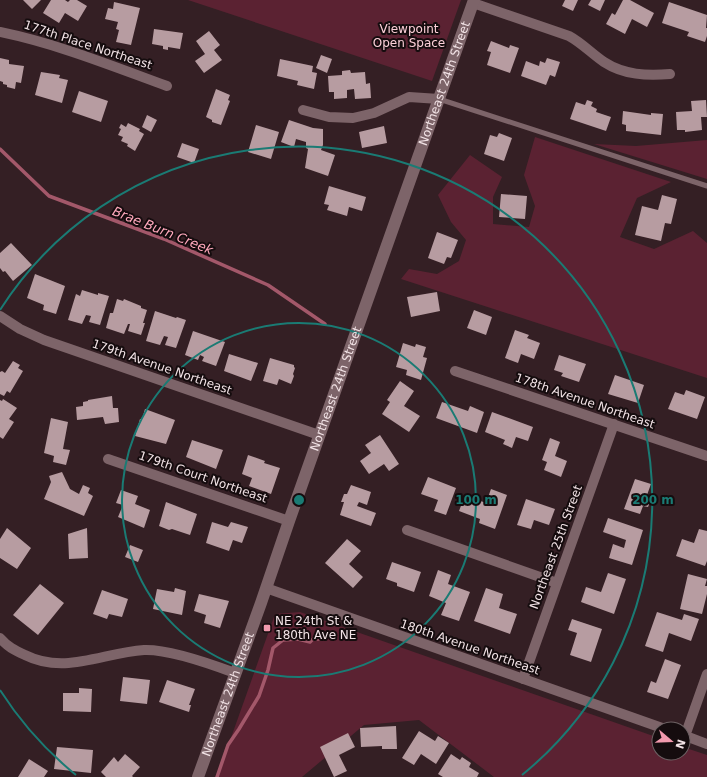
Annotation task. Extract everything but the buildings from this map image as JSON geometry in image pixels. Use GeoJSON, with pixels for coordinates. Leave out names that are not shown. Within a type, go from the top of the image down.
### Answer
{"type":"FeatureCollection","features":[{"type":"Feature","properties":{"kind":"main road","name":"Northeast 24th Street"},"geometry":{"type":"LineString","coordinates":[[198,777],[474,2]]}},
{"type":"Feature","properties":{"kind":"street"},"geometry":{"type":"LineString","coordinates":[[474,2],[569,36],[579,41],[604,62],[624,71],[650,76],[670,74]]}},
{"type":"Feature","properties":{"kind":"street","name":"177th Place Northeast"},"geometry":{"type":"LineString","coordinates":[[0,32],[26,37],[66,49],[167,86]]}},
{"type":"Feature","properties":{"kind":"street"},"geometry":{"type":"LineString","coordinates":[[303,110],[329,117],[353,118],[374,113],[409,97],[439,99]]}},
{"type":"Feature","properties":{"kind":"street","name":"179th Avenue Northeast"},"geometry":{"type":"LineString","coordinates":[[0,316],[20,329],[44,340],[319,435]]}},
{"type":"Feature","properties":{"kind":"street","name":"178th Avenue Northeast"},"geometry":{"type":"LineString","coordinates":[[455,371],[707,456]]}},
{"type":"Feature","properties":{"kind":"street","name":"Northeast 25th Street"},"geometry":{"type":"LineString","coordinates":[[524,680],[614,424]]}},
{"type":"Feature","properties":{"kind":"street","name":"179th Court Northeast"},"geometry":{"type":"LineString","coordinates":[[108,459],[289,521]]}},
{"type":"Feature","properties":{"kind":"street"},"geometry":{"type":"LineString","coordinates":[[407,530],[557,583]]}},
{"type":"Feature","properties":{"kind":"street","name":"180th Avenue Northeast"},"geometry":{"type":"LineString","coordinates":[[266,588],[651,724]]}},
{"type":"Feature","properties":{"kind":"street"},"geometry":{"type":"LineString","coordinates":[[0,638],[9,648],[33,660],[61,664],[82,662],[117,654],[145,650],[173,654],[235,673]]}},
{"type":"Feature","properties":{"kind":"street"},"geometry":{"type":"LineString","coordinates":[[690,721],[707,674]]}},
{"type":"Feature","properties":{"kind":"street"},"geometry":{"type":"LineString","coordinates":[[691,738],[707,744]]}},
{"type":"Feature","properties":{"kind":"lane"},"geometry":{"type":"LineString","coordinates":[[439,99],[707,186]]}},
{"type":"Feature","properties":{"kind":"green space","name":"Viewpoint Open Space"},"geometry":{"type":"Polygon","coordinates":[[[188,0],[461,0],[432,81],[188,0]]]}},
{"type":"Feature","properties":{"kind":"green space"},"geometry":{"type":"Polygon","coordinates":[[[535,137],[671,182],[637,198],[620,237],[654,249],[693,231],[707,243],[707,378],[401,279],[409,269],[437,274],[459,261],[466,240],[451,222],[438,195],[470,155],[502,177],[493,197],[493,224],[529,227],[535,206],[524,175],[535,137]]]}},
{"type":"Feature","properties":{"kind":"green space"},"geometry":{"type":"Polygon","coordinates":[[[707,140],[707,179],[594,144],[636,146],[707,140]]]}},
{"type":"Feature","properties":{"kind":"green space"},"geometry":{"type":"Polygon","coordinates":[[[300,612],[651,735],[651,761],[691,761],[691,750],[707,755],[707,777],[494,777],[419,720],[364,725],[302,777],[217,777],[275,614],[300,612]]]}},
{"type":"Feature","properties":{"kind":"waterway","name":"Brae Burn Creek"},"geometry":{"type":"LineString","coordinates":[[0,149],[49,196],[164,239],[268,285],[325,324]]}},
{"type":"Feature","properties":{"kind":"waterway","name":"Brae Burn Creek"},"geometry":{"type":"LineString","coordinates":[[217,777],[228,745],[259,696],[268,670],[273,648],[283,640],[298,639],[310,642],[313,639],[320,639],[324,636]]}},
{"type":"Feature","properties":{"kind":"place","name":"NE 24th St & 180th Ave NE"},"geometry":{"type":"Point","coordinates":[267,628]}}]}
